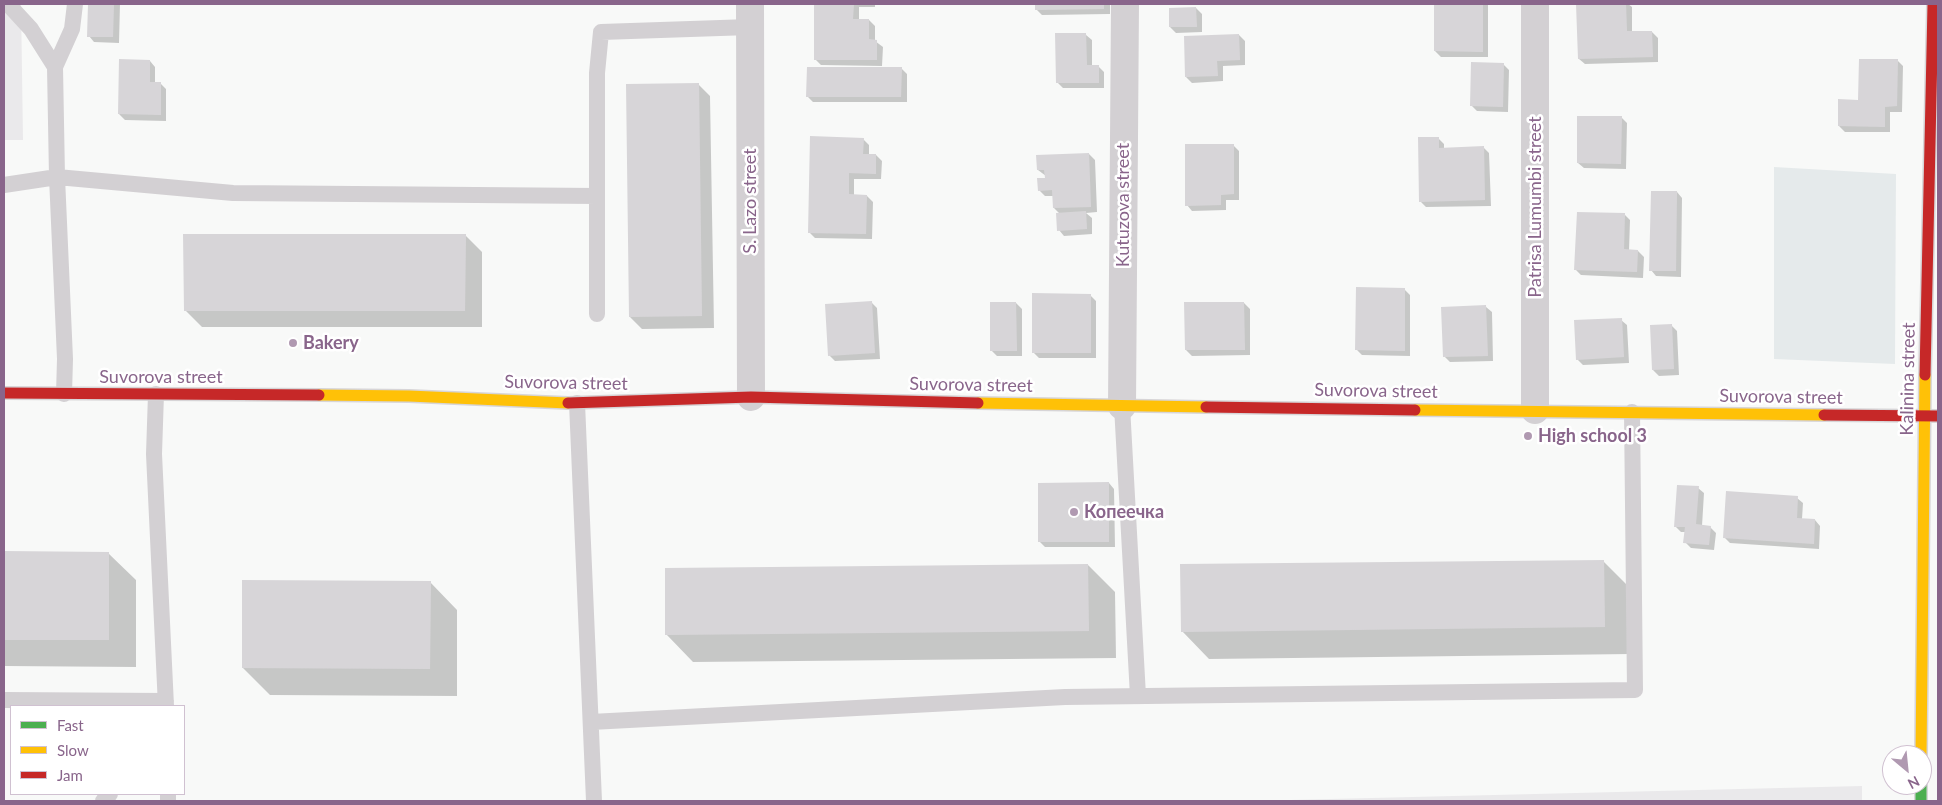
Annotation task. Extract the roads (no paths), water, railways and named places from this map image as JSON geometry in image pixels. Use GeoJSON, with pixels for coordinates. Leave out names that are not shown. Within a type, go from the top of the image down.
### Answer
{"type":"FeatureCollection","features":[{"type":"Feature","properties":{"kind":"main road","name":"Kalinina street"},"geometry":{"type":"LineString","coordinates":[[1921,745],[1924,417],[1933,4]]}},
{"type":"Feature","properties":{"kind":"main road","name":"Suvorova street"},"geometry":{"type":"LineString","coordinates":[[4,394],[409,396],[577,403],[750,398],[1122,406],[1938,416]]}},
{"type":"Feature","properties":{"kind":"street","name":"Kutuzova street"},"geometry":{"type":"LineString","coordinates":[[1122,406],[1125,4]]}},
{"type":"Feature","properties":{"kind":"street","name":"Patrisa Lumumbi street"},"geometry":{"type":"LineString","coordinates":[[1535,4],[1535,410]]}},
{"type":"Feature","properties":{"kind":"street","name":"S. Lazo street"},"geometry":{"type":"LineString","coordinates":[[750,15],[750,398]]}},
{"type":"Feature","properties":{"kind":"lane"},"geometry":{"type":"LineString","coordinates":[[8,4],[31,29],[55,67]]}},
{"type":"Feature","properties":{"kind":"lane"},"geometry":{"type":"LineString","coordinates":[[64,394],[65,359],[57,177],[55,67],[72,30],[75,4]]}},
{"type":"Feature","properties":{"kind":"lane"},"geometry":{"type":"LineString","coordinates":[[598,314],[597,73],[601,32],[750,15]]}},
{"type":"Feature","properties":{"kind":"lane"},"geometry":{"type":"LineString","coordinates":[[4,185],[57,177],[233,193],[597,196]]}},
{"type":"Feature","properties":{"kind":"lane"},"geometry":{"type":"LineString","coordinates":[[4,700],[166,704],[154,454],[156,394]]}},
{"type":"Feature","properties":{"kind":"lane"},"geometry":{"type":"LineString","coordinates":[[577,403],[594,801]]}},
{"type":"Feature","properties":{"kind":"lane"},"geometry":{"type":"LineString","coordinates":[[1122,406],[1138,696]]}},
{"type":"Feature","properties":{"kind":"lane"},"geometry":{"type":"LineString","coordinates":[[591,722],[1065,698],[1635,690],[1632,412]]}},
{"type":"Feature","properties":{"kind":"place","name":"Bakery"},"geometry":{"type":"Point","coordinates":[293,343]}},
{"type":"Feature","properties":{"kind":"place","name":"High school 3"},"geometry":{"type":"Point","coordinates":[1528,436]}},
{"type":"Feature","properties":{"kind":"place","name":"Копеечка"},"geometry":{"type":"Point","coordinates":[1074,512]}}]}
